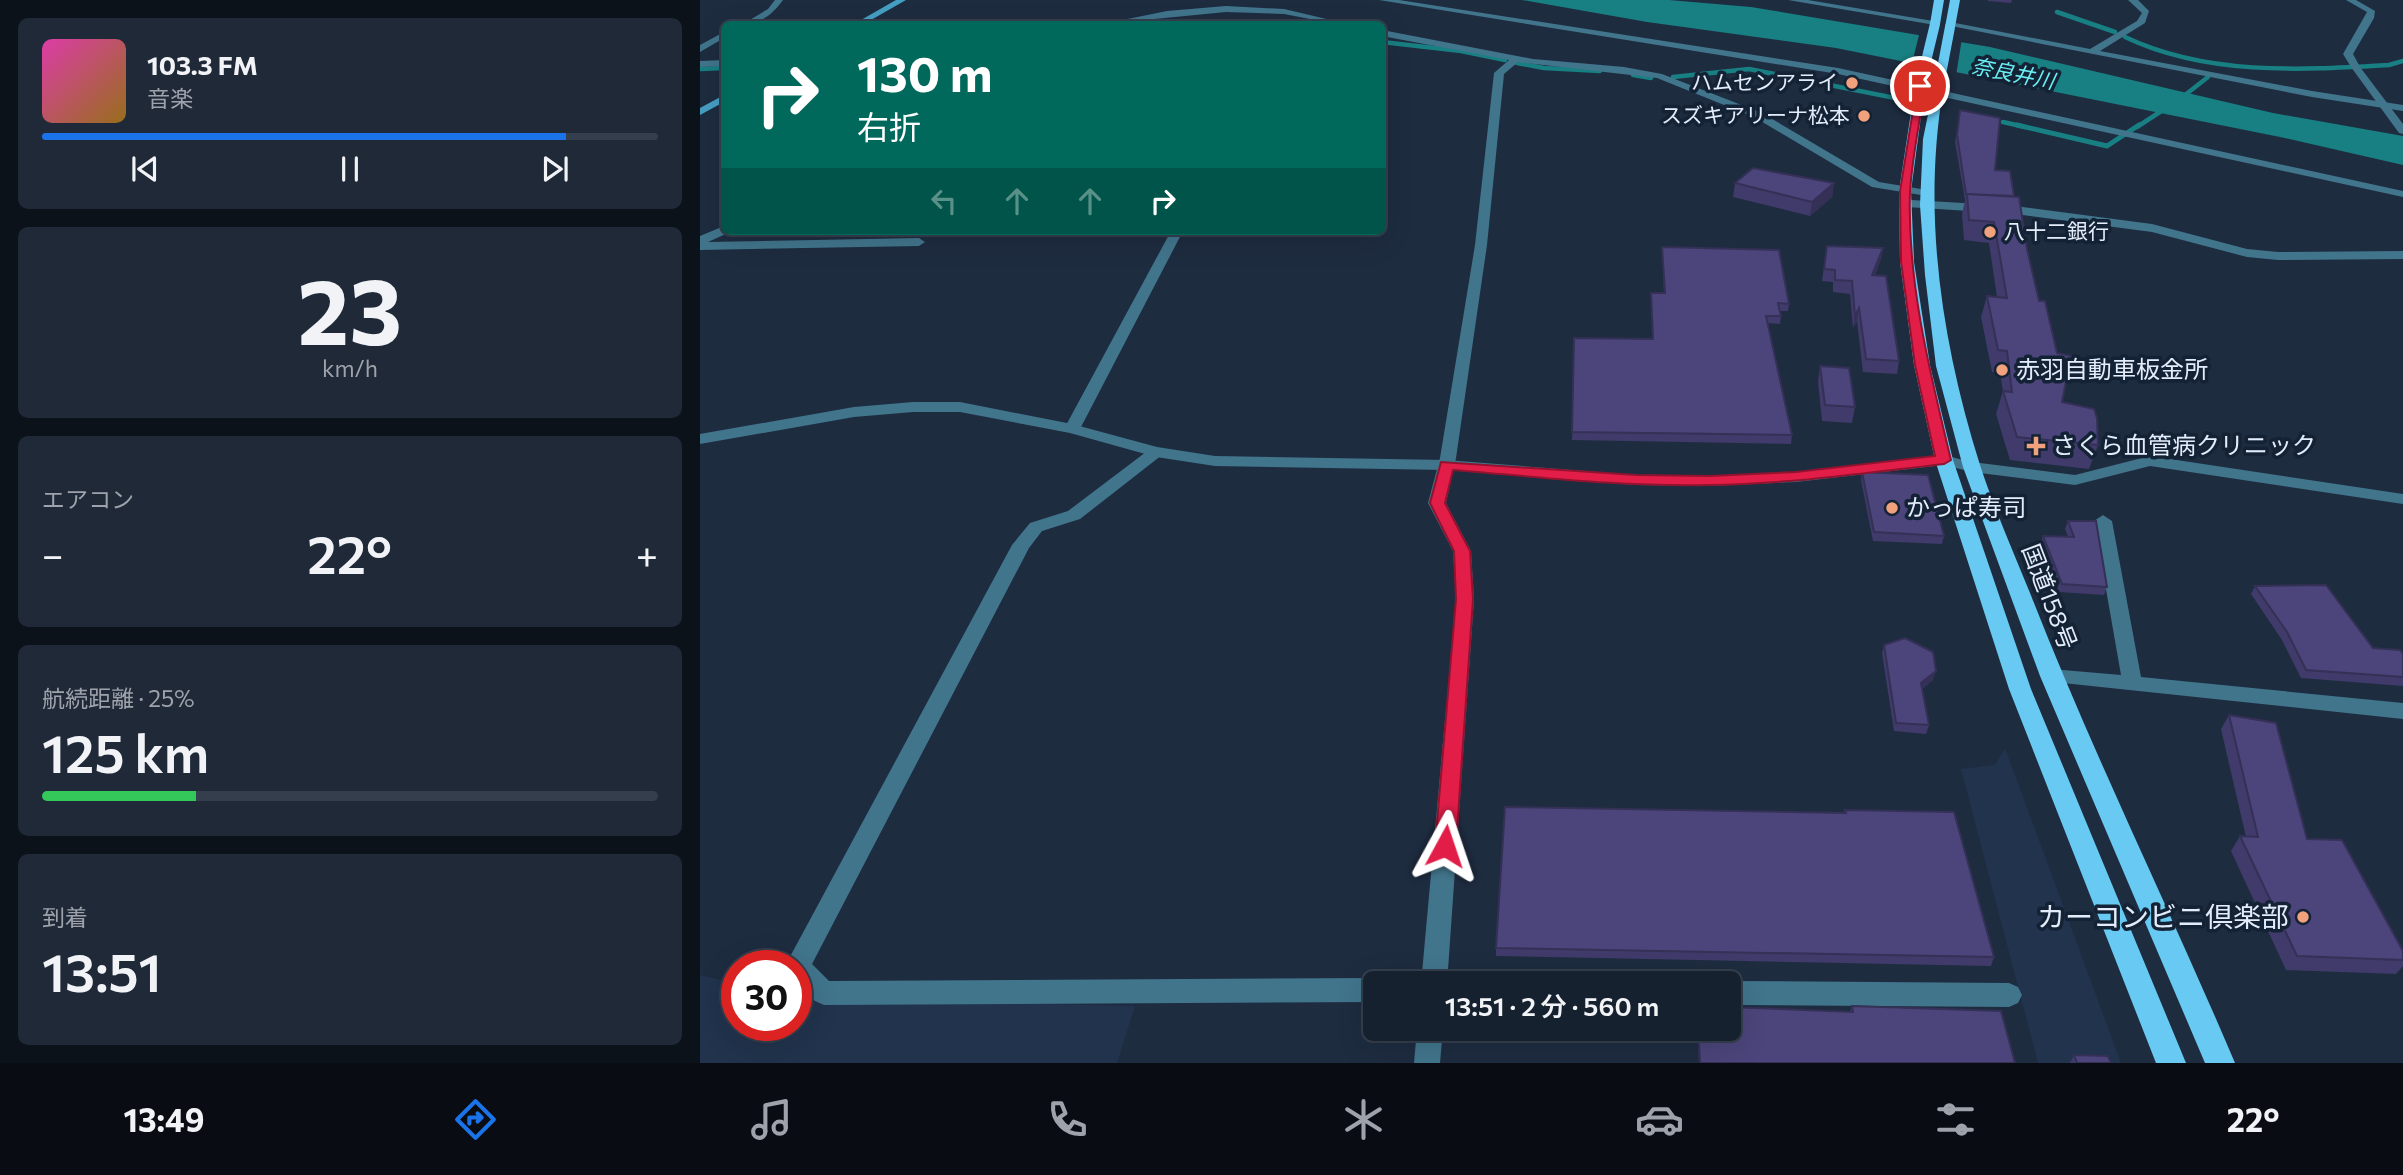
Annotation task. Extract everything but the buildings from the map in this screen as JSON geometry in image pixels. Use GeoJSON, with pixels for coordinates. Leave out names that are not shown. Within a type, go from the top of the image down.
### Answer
{"type":"FeatureCollection","features":[{"type":"Feature","properties":{"kind":"highway","name":"国道158号"},"geometry":{"type":"LineString","coordinates":[[1939,0],[1929,89],[1927,199],[1931,275],[1944,366],[1972,467],[2051,676],[2220,1063]]}},
{"type":"Feature","properties":{"kind":"highway","name":"国道158号"},"geometry":{"type":"LineString","coordinates":[[1955,0],[1950,26],[1929,89],[1905,197],[1912,306],[1922,365],[1944,460],[2021,689],[2171,1063]]}},
{"type":"Feature","properties":{"kind":"main road"},"geometry":{"type":"LineString","coordinates":[[864,21],[902,0]]}},
{"type":"Feature","properties":{"kind":"main road"},"geometry":{"type":"LineString","coordinates":[[700,111],[721,101]]}},
{"type":"Feature","properties":{"kind":"street"},"geometry":{"type":"LineString","coordinates":[[753,21],[771,11],[779,0]]}},
{"type":"Feature","properties":{"kind":"street"},"geometry":{"type":"LineString","coordinates":[[1383,0],[1838,71],[2403,194]]}},
{"type":"Feature","properties":{"kind":"street"},"geometry":{"type":"LineString","coordinates":[[1792,0],[1935,23]]}},
{"type":"Feature","properties":{"kind":"street"},"geometry":{"type":"LineString","coordinates":[[2092,52],[2141,23],[2146,13],[2132,0]]}},
{"type":"Feature","properties":{"kind":"street"},"geometry":{"type":"LineString","coordinates":[[2350,0],[2371,11],[2370,18],[2348,54],[2403,131]]}},
{"type":"Feature","properties":{"kind":"street"},"geometry":{"type":"LineString","coordinates":[[1126,21],[1206,8],[1257,8],[1312,14],[1334,21]]}},
{"type":"Feature","properties":{"kind":"street"},"geometry":{"type":"LineString","coordinates":[[1299,21],[1312,14]]}},
{"type":"Feature","properties":{"kind":"street"},"geometry":{"type":"LineString","coordinates":[[1950,26],[2312,94],[2403,108]]}},
{"type":"Feature","properties":{"kind":"street"},"geometry":{"type":"LineString","coordinates":[[1386,34],[1516,59],[1659,76],[1758,115],[1876,186],[1905,197],[2152,228],[2248,253],[2278,256],[2403,255]]}},
{"type":"Feature","properties":{"kind":"street"},"geometry":{"type":"LineString","coordinates":[[700,49],[721,38]]}},
{"type":"Feature","properties":{"kind":"street"},"geometry":{"type":"LineString","coordinates":[[1731,54],[1773,57],[1954,87],[2146,136]]}},
{"type":"Feature","properties":{"kind":"street"},"geometry":{"type":"LineString","coordinates":[[1435,971],[1465,599],[1462,551],[1437,503],[1446,466],[1481,245],[1499,73],[1516,59]]}},
{"type":"Feature","properties":{"kind":"street"},"geometry":{"type":"LineString","coordinates":[[700,64],[721,63]]}},
{"type":"Feature","properties":{"kind":"street"},"geometry":{"type":"LineString","coordinates":[[700,244],[721,232]]}},
{"type":"Feature","properties":{"kind":"street"},"geometry":{"type":"LineString","coordinates":[[1072,429],[1175,235]]}},
{"type":"Feature","properties":{"kind":"street"},"geometry":{"type":"LineString","coordinates":[[700,244],[919,242]]}},
{"type":"Feature","properties":{"kind":"street"},"geometry":{"type":"LineString","coordinates":[[700,439],[854,412],[914,407],[971,408],[1072,429],[1156,452],[1215,461],[1446,466],[1636,480],[1709,481],[1796,477],[1944,460],[1972,467],[2075,480],[2150,461],[2403,499]]}},
{"type":"Feature","properties":{"kind":"street"},"geometry":{"type":"LineString","coordinates":[[1156,452],[1074,515],[1036,527],[1021,545],[797,967],[824,993],[1363,990]]}},
{"type":"Feature","properties":{"kind":"street"},"geometry":{"type":"LineString","coordinates":[[2103,521],[2132,683]]}},
{"type":"Feature","properties":{"kind":"street"},"geometry":{"type":"LineString","coordinates":[[2051,676],[2403,711]]}},
{"type":"Feature","properties":{"kind":"street"},"geometry":{"type":"LineString","coordinates":[[1741,993],[2009,995]]}},
{"type":"Feature","properties":{"kind":"street"},"geometry":{"type":"LineString","coordinates":[[1427,1063],[1429,1041]]}},
{"type":"Feature","properties":{"kind":"shaded area"},"geometry":{"type":"Polygon","coordinates":[[[2005,748],[2121,1063],[2038,1063],[1961,769],[1995,765],[2005,748]]]}},
{"type":"Feature","properties":{"kind":"shaded area"},"geometry":{"type":"Polygon","coordinates":[[[700,975],[721,980],[721,1041],[812,1041],[812,998],[1135,1006],[1117,1063],[700,1063],[700,975]]]}},
{"type":"Feature","properties":{"kind":"water","name":"奈良井川"},"geometry":{"type":"Polygon","coordinates":[[[1522,0],[1669,0],[1751,7],[1990,47],[2273,113],[2403,136],[2403,165],[2280,137],[1836,48],[1647,22],[1522,0]]]}},
{"type":"Feature","properties":{"kind":"pier"},"geometry":{"type":"Polygon","coordinates":[[[1920,31],[1962,38],[1956,76],[1911,67],[1920,31]]]}},
{"type":"Feature","properties":{"kind":"waterway"},"geometry":{"type":"LineString","coordinates":[[2057,12],[2115,32]]}},
{"type":"Feature","properties":{"kind":"waterway"},"geometry":{"type":"LineString","coordinates":[[1137,21],[1148,19]]}},
{"type":"Feature","properties":{"kind":"waterway"},"geometry":{"type":"LineString","coordinates":[[1313,19],[1320,21]]}},
{"type":"Feature","properties":{"kind":"waterway"},"geometry":{"type":"LineString","coordinates":[[2125,37],[2188,59],[2255,68],[2356,67],[2389,65],[2403,61]]}},
{"type":"Feature","properties":{"kind":"waterway"},"geometry":{"type":"LineString","coordinates":[[1386,42],[1461,51],[1505,60]]}},
{"type":"Feature","properties":{"kind":"waterway"},"geometry":{"type":"LineString","coordinates":[[1517,63],[1544,68],[1600,71]]}},
{"type":"Feature","properties":{"kind":"waterway"},"geometry":{"type":"LineString","coordinates":[[700,69],[721,68]]}},
{"type":"Feature","properties":{"kind":"waterway"},"geometry":{"type":"LineString","coordinates":[[1673,77],[1749,69],[1895,98]]}},
{"type":"Feature","properties":{"kind":"waterway"},"geometry":{"type":"LineString","coordinates":[[1633,75],[1651,78]]}},
{"type":"Feature","properties":{"kind":"waterway"},"geometry":{"type":"LineString","coordinates":[[2180,99],[2208,77]]}},
{"type":"Feature","properties":{"kind":"waterway"},"geometry":{"type":"LineString","coordinates":[[2137,127],[2166,108]]}},
{"type":"Feature","properties":{"kind":"waterway"},"geometry":{"type":"LineString","coordinates":[[2003,122],[2025,127]]}},
{"type":"Feature","properties":{"kind":"waterway"},"geometry":{"type":"LineString","coordinates":[[2017,125],[2107,146],[2139,125]]}},
{"type":"Feature","properties":{"kind":"place","name":"ハムセンアライ"},"geometry":{"type":"Point","coordinates":[1852,83]}},
{"type":"Feature","properties":{"kind":"place","name":"スズキアリーナ松本"},"geometry":{"type":"Point","coordinates":[1864,116]}},
{"type":"Feature","properties":{"kind":"place","name":"八十二銀行"},"geometry":{"type":"Point","coordinates":[1990,232]}},
{"type":"Feature","properties":{"kind":"place","name":"赤羽自動車板金所"},"geometry":{"type":"Point","coordinates":[2002,370]}},
{"type":"Feature","properties":{"kind":"place","name":"さくら血管病クリニック"},"geometry":{"type":"Point","coordinates":[2036,446]}},
{"type":"Feature","properties":{"kind":"place","name":"かっぱ寿司"},"geometry":{"type":"Point","coordinates":[1892,508]}},
{"type":"Feature","properties":{"kind":"place","name":"カーコンビニ倶楽部"},"geometry":{"type":"Point","coordinates":[2303,917]}},
{"type":"Feature","properties":{"kind":"route"},"geometry":{"type":"LineString","coordinates":[[1445,846],[1465,599],[1462,551],[1437,503],[1446,466],[1636,480],[1709,481],[1796,477],[1944,460],[1922,365],[1907,262],[1905,191],[1920,86]]}}]}
